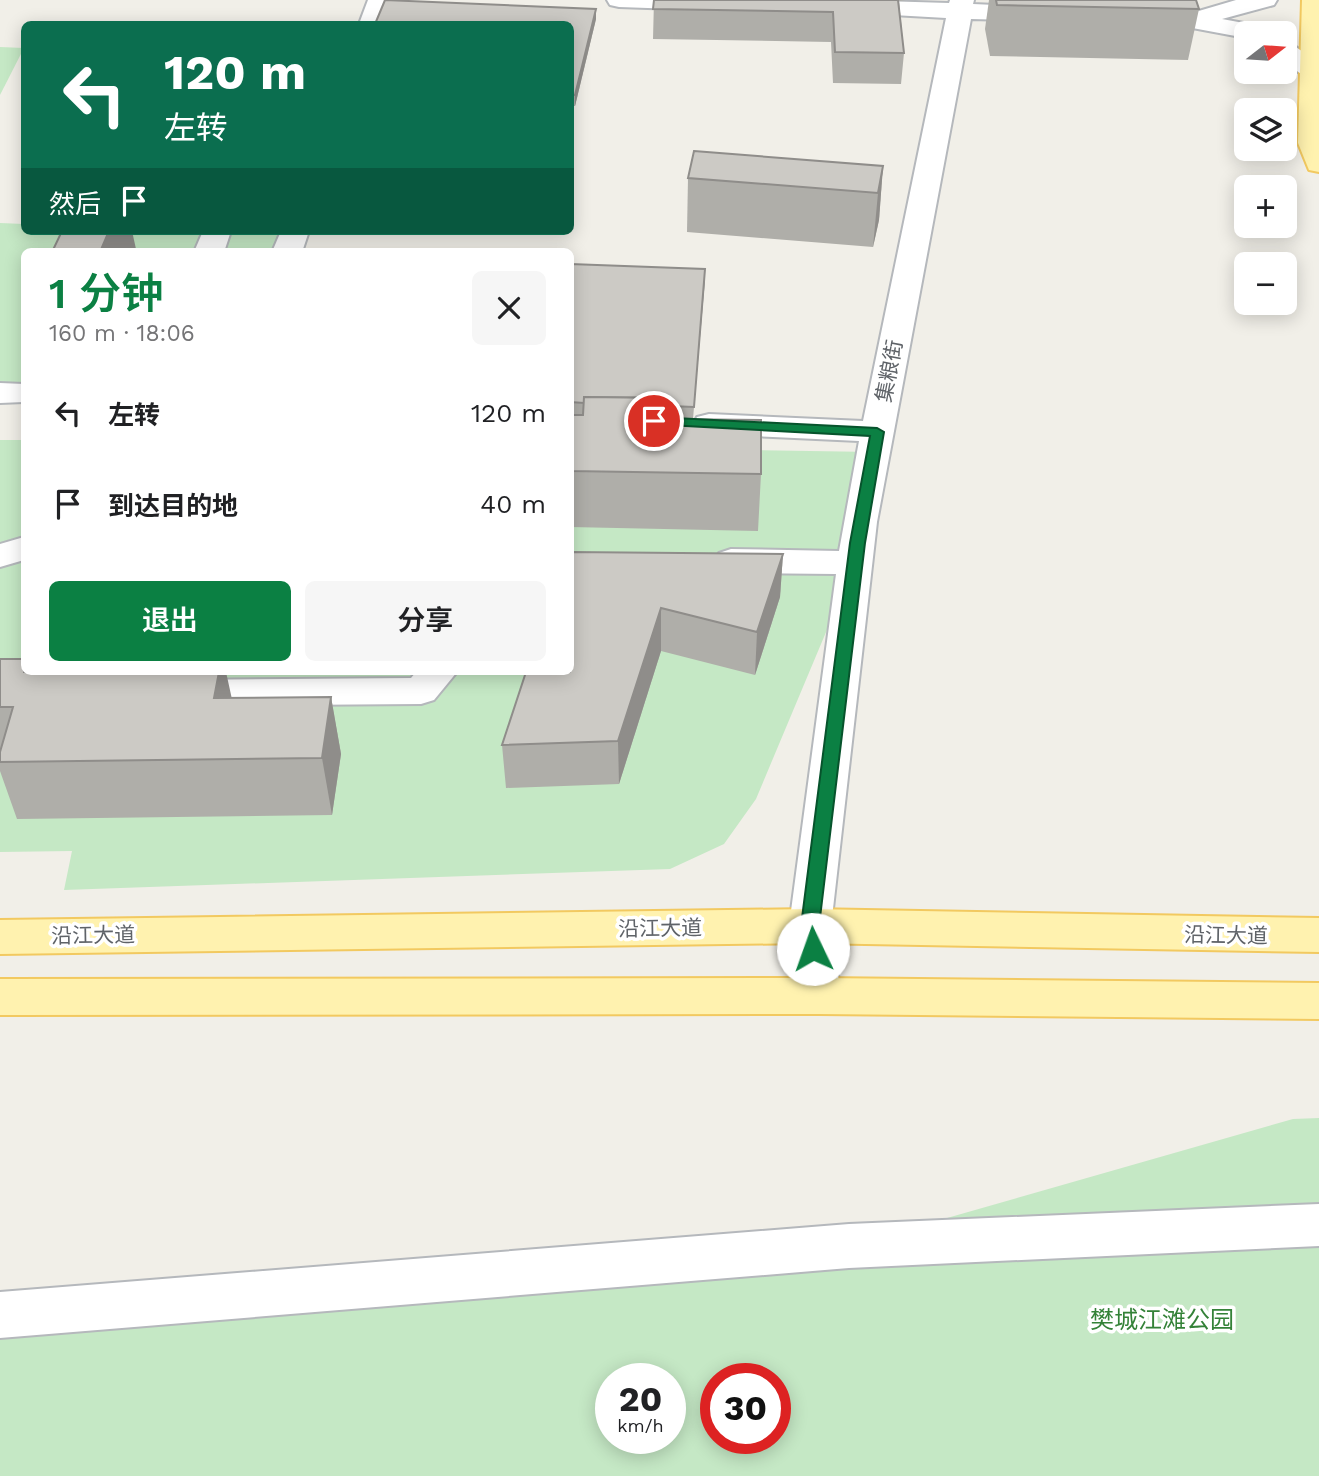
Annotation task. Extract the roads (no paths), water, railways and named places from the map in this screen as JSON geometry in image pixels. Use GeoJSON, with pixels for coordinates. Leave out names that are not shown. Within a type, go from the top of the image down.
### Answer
{"type":"FeatureCollection","features":[{"type":"Feature","properties":{"kind":"main road"},"geometry":{"type":"LineString","coordinates":[[1314,0],[1312,143],[1319,164]]}},
{"type":"Feature","properties":{"kind":"main road","name":"沿江大道"},"geometry":{"type":"LineString","coordinates":[[0,937],[810,926],[1319,935]]}},
{"type":"Feature","properties":{"kind":"main road"},"geometry":{"type":"LineString","coordinates":[[0,998],[819,996],[1319,1001]]}},
{"type":"Feature","properties":{"kind":"street"},"geometry":{"type":"LineString","coordinates":[[372,21],[380,0]]}},
{"type":"Feature","properties":{"kind":"street"},"geometry":{"type":"LineString","coordinates":[[620,0],[727,4]]}},
{"type":"Feature","properties":{"kind":"street"},"geometry":{"type":"LineString","coordinates":[[1187,20],[1265,0]]}},
{"type":"Feature","properties":{"kind":"street"},"geometry":{"type":"LineString","coordinates":[[821,6],[960,5],[1066,15]]}},
{"type":"Feature","properties":{"kind":"street","name":"集粮街"},"geometry":{"type":"LineString","coordinates":[[819,996],[810,926],[855,563],[877,432],[960,5]]}},
{"type":"Feature","properties":{"kind":"street"},"geometry":{"type":"LineString","coordinates":[[1120,17],[1187,20],[1234,28]]}},
{"type":"Feature","properties":{"kind":"street"},"geometry":{"type":"LineString","coordinates":[[1297,59],[1313,71]]}},
{"type":"Feature","properties":{"kind":"street"},"geometry":{"type":"LineString","coordinates":[[0,393],[21,393]]}},
{"type":"Feature","properties":{"kind":"street"},"geometry":{"type":"LineString","coordinates":[[682,423],[877,432]]}},
{"type":"Feature","properties":{"kind":"street"},"geometry":{"type":"LineString","coordinates":[[0,556],[21,549]]}},
{"type":"Feature","properties":{"kind":"street"},"geometry":{"type":"LineString","coordinates":[[692,560],[855,563]]}},
{"type":"Feature","properties":{"kind":"street"},"geometry":{"type":"LineString","coordinates":[[138,694],[421,691],[435,675]]}},
{"type":"Feature","properties":{"kind":"street"},"geometry":{"type":"LineString","coordinates":[[0,1315],[849,1246],[1319,1224]]}},
{"type":"Feature","properties":{"kind":"park label","name":"樊城江滩公园"},"geometry":{"type":"Point","coordinates":[1162,1320]}}]}
